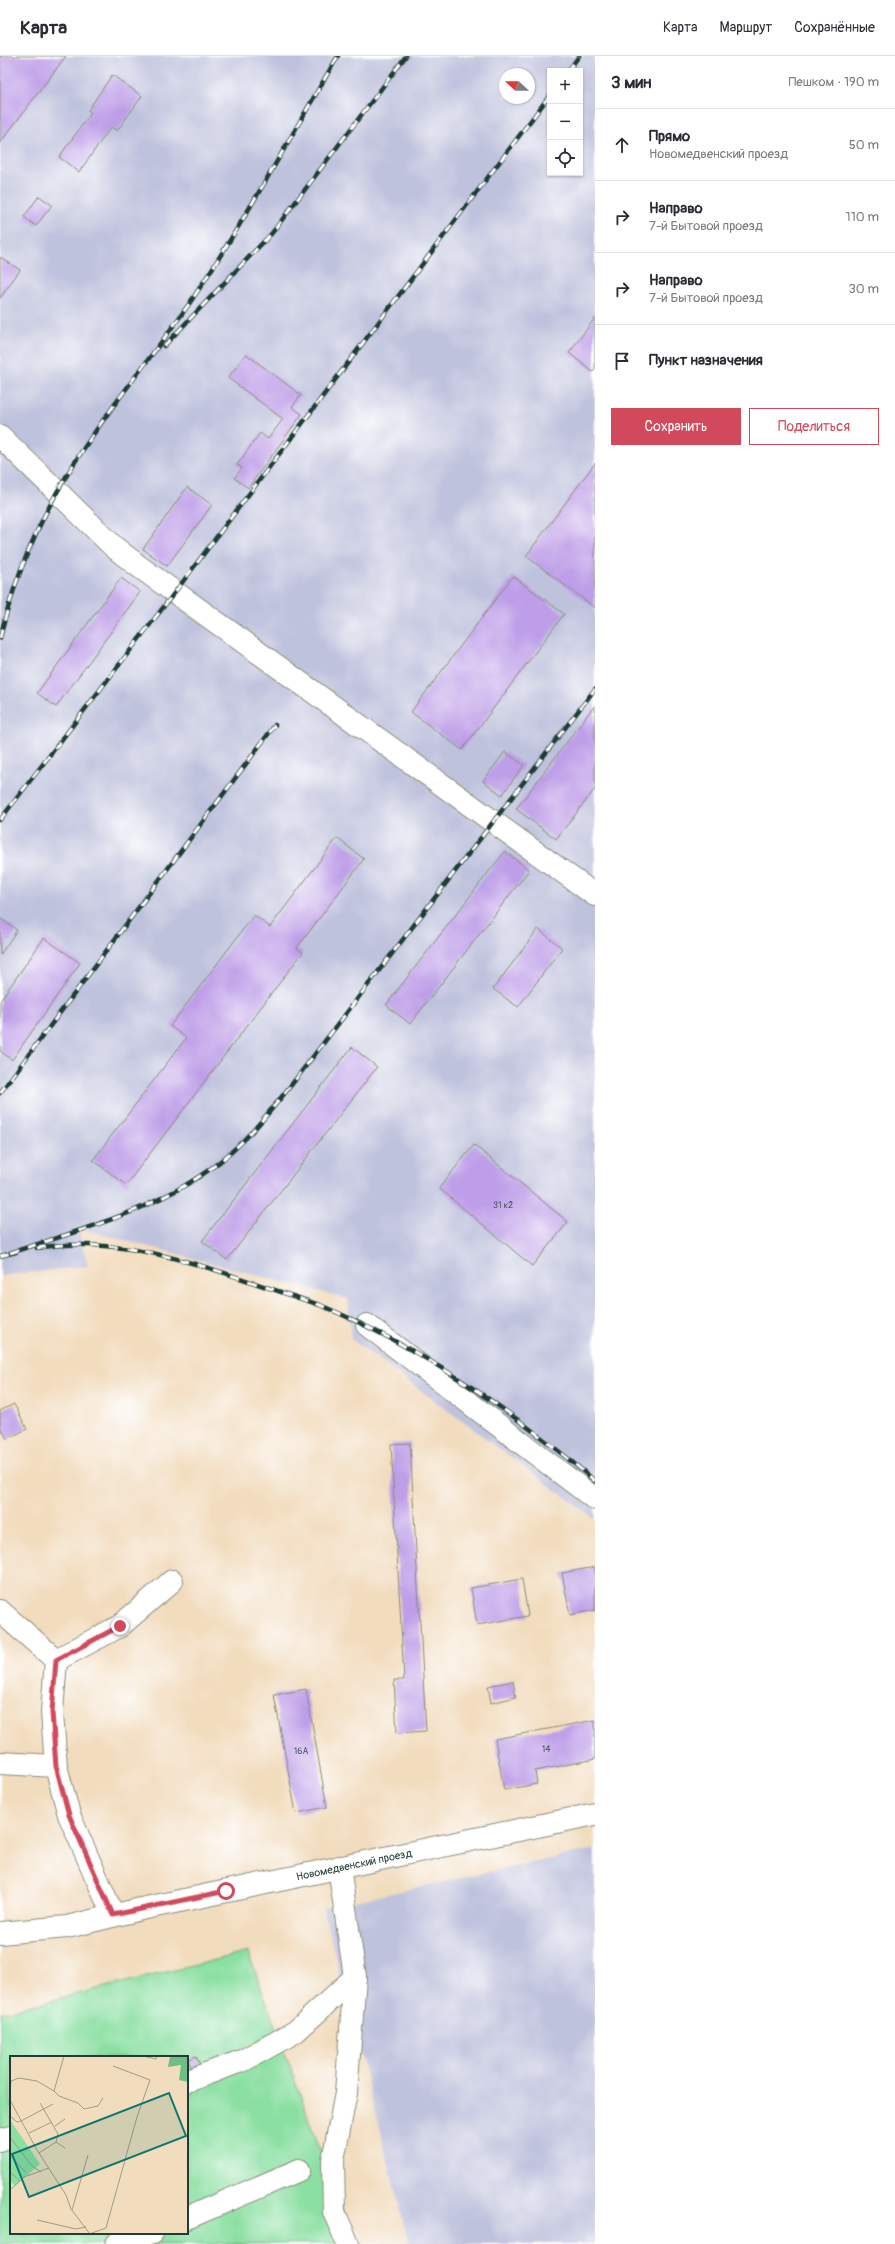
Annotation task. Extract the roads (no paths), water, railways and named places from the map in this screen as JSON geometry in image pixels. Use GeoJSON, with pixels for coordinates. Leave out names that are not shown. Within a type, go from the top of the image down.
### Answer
{"type":"FeatureCollection","features":[{"type":"Feature","properties":{"kind":"street"},"geometry":{"type":"LineString","coordinates":[[0,436],[114,547],[137,565],[595,895]]}},
{"type":"Feature","properties":{"kind":"street"},"geometry":{"type":"LineString","coordinates":[[367,1325],[595,1499]]}},
{"type":"Feature","properties":{"kind":"street"},"geometry":{"type":"LineString","coordinates":[[56,1660],[120,1626],[172,1581]]}},
{"type":"Feature","properties":{"kind":"street"},"geometry":{"type":"LineString","coordinates":[[0,1611],[56,1660]]}},
{"type":"Feature","properties":{"kind":"street"},"geometry":{"type":"LineString","coordinates":[[56,1660],[52,1712],[56,1766],[69,1815],[113,1915]]}},
{"type":"Feature","properties":{"kind":"street"},"geometry":{"type":"LineString","coordinates":[[0,1763],[56,1766]]}},
{"type":"Feature","properties":{"kind":"street","name":"Новомедвенский проезд"},"geometry":{"type":"LineString","coordinates":[[0,1933],[68,1928],[113,1915],[595,1814]]}},
{"type":"Feature","properties":{"kind":"street"},"geometry":{"type":"LineString","coordinates":[[339,1868],[355,1977],[346,2093],[333,2160],[334,2212],[348,2244]]}},
{"type":"Feature","properties":{"kind":"street"},"geometry":{"type":"LineString","coordinates":[[188,2081],[244,2060],[295,2032],[355,1977]]}},
{"type":"Feature","properties":{"kind":"street"},"geometry":{"type":"LineString","coordinates":[[0,2140],[10,2137]]}},
{"type":"Feature","properties":{"kind":"street"},"geometry":{"type":"LineString","coordinates":[[188,2218],[299,2170]]}},
{"type":"Feature","properties":{"kind":"street"},"geometry":{"type":"LineString","coordinates":[[117,2244],[149,2234]]}},
{"type":"Feature","properties":{"kind":"railway"},"geometry":{"type":"LineString","coordinates":[[0,638],[12,595],[27,554],[45,514],[67,475],[126,388],[174,325],[209,274],[338,56]]}},
{"type":"Feature","properties":{"kind":"railway"},"geometry":{"type":"LineString","coordinates":[[164,346],[272,233],[406,56]]}},
{"type":"Feature","properties":{"kind":"railway"},"geometry":{"type":"LineString","coordinates":[[570,68],[579,56]]}},
{"type":"Feature","properties":{"kind":"railway"},"geometry":{"type":"LineString","coordinates":[[0,820],[175,592],[547,99]]}},
{"type":"Feature","properties":{"kind":"railway"},"geometry":{"type":"LineString","coordinates":[[10,1253],[96,1225],[152,1203],[204,1173],[237,1147],[262,1121],[292,1084],[595,689]]}},
{"type":"Feature","properties":{"kind":"railway"},"geometry":{"type":"LineString","coordinates":[[0,1093],[275,725]]}},
{"type":"Feature","properties":{"kind":"railway"},"geometry":{"type":"LineString","coordinates":[[37,1248],[73,1245],[109,1246],[145,1252],[216,1270],[320,1305],[358,1322],[394,1341],[464,1382],[498,1405],[595,1481]]}},
{"type":"Feature","properties":{"kind":"railway"},"geometry":{"type":"LineString","coordinates":[[0,1256],[16,1252]]}}]}
